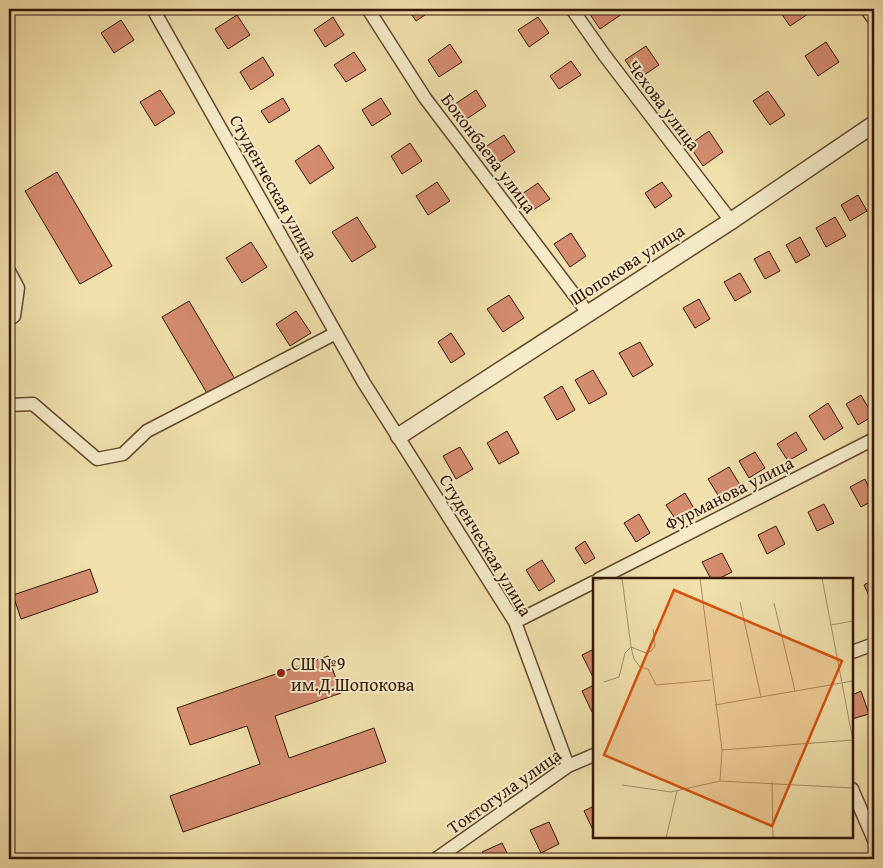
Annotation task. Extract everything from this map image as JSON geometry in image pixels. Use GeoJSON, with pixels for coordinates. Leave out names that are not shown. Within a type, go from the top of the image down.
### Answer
{"type":"FeatureCollection","features":[{"type":"Feature","properties":{"kind":"street","name":"Студенческая улица"},"geometry":{"type":"LineString","coordinates":[[153,9],[364,383],[381,406],[515,622],[568,766]]}},
{"type":"Feature","properties":{"kind":"street","name":"Боконбаева улица"},"geometry":{"type":"LineString","coordinates":[[368,9],[425,98],[588,313]]}},
{"type":"Feature","properties":{"kind":"street","name":"Чехова улица"},"geometry":{"type":"LineString","coordinates":[[572,9],[604,56],[731,221]]}},
{"type":"Feature","properties":{"kind":"street"},"geometry":{"type":"LineString","coordinates":[[869,9],[874,16]]}},
{"type":"Feature","properties":{"kind":"street","name":"Шопокова улица"},"geometry":{"type":"LineString","coordinates":[[399,436],[731,221],[874,124]]}},
{"type":"Feature","properties":{"kind":"street"},"geometry":{"type":"LineString","coordinates":[[9,271],[18,288],[14,316],[9,320]]}},
{"type":"Feature","properties":{"kind":"street"},"geometry":{"type":"LineString","coordinates":[[9,405],[33,404],[97,459],[123,454],[147,431],[336,333]]}},
{"type":"Feature","properties":{"kind":"street","name":"Фурманова улица"},"geometry":{"type":"LineString","coordinates":[[601,578],[874,439]]}},
{"type":"Feature","properties":{"kind":"street"},"geometry":{"type":"LineString","coordinates":[[515,622],[593,583]]}},
{"type":"Feature","properties":{"kind":"street"},"geometry":{"type":"LineString","coordinates":[[853,652],[874,644]]}},
{"type":"Feature","properties":{"kind":"street","name":"Токтогула улица"},"geometry":{"type":"LineString","coordinates":[[436,859],[568,766],[593,755]]}},
{"type":"Feature","properties":{"kind":"street"},"geometry":{"type":"LineString","coordinates":[[853,791],[874,840]]}},
{"type":"Feature","properties":{"kind":"building"},"geometry":{"type":"Polygon","coordinates":[[[408,9],[434,9],[416,21],[408,9]]]}},
{"type":"Feature","properties":{"kind":"building"},"geometry":{"type":"Polygon","coordinates":[[[619,9],[622,14],[600,29],[587,10],[619,9]]]}},
{"type":"Feature","properties":{"kind":"building"},"geometry":{"type":"Polygon","coordinates":[[[778,9],[804,9],[808,14],[790,26],[778,9]]]}},
{"type":"Feature","properties":{"kind":"building"},"geometry":{"type":"Polygon","coordinates":[[[237,15],[250,35],[228,49],[215,29],[237,15]]]}},
{"type":"Feature","properties":{"kind":"building"},"geometry":{"type":"Polygon","coordinates":[[[333,17],[344,35],[325,47],[314,30],[333,17]]]}},
{"type":"Feature","properties":{"kind":"building"},"geometry":{"type":"Polygon","coordinates":[[[538,17],[549,33],[529,47],[518,30],[538,17]]]}},
{"type":"Feature","properties":{"kind":"building"},"geometry":{"type":"Polygon","coordinates":[[[121,20],[134,40],[114,53],[101,33],[121,20]]]}},
{"type":"Feature","properties":{"kind":"building"},"geometry":{"type":"Polygon","coordinates":[[[826,42],[839,62],[818,76],[805,56],[826,42]]]}},
{"type":"Feature","properties":{"kind":"building"},"geometry":{"type":"Polygon","coordinates":[[[450,44],[462,62],[439,77],[428,60],[450,44]]]}},
{"type":"Feature","properties":{"kind":"building"},"geometry":{"type":"Polygon","coordinates":[[[646,46],[659,65],[638,79],[625,60],[646,46]]]}},
{"type":"Feature","properties":{"kind":"building"},"geometry":{"type":"Polygon","coordinates":[[[354,52],[366,70],[346,82],[334,65],[354,52]]]}},
{"type":"Feature","properties":{"kind":"building"},"geometry":{"type":"Polygon","coordinates":[[[263,57],[274,75],[251,90],[240,72],[263,57]]]}},
{"type":"Feature","properties":{"kind":"building"},"geometry":{"type":"Polygon","coordinates":[[[571,61],[581,75],[559,89],[550,76],[571,61]]]}},
{"type":"Feature","properties":{"kind":"building"},"geometry":{"type":"Polygon","coordinates":[[[160,90],[175,113],[155,126],[140,102],[160,90]]]}},
{"type":"Feature","properties":{"kind":"building"},"geometry":{"type":"Polygon","coordinates":[[[476,90],[486,106],[465,120],[455,104],[476,90]]]}},
{"type":"Feature","properties":{"kind":"building"},"geometry":{"type":"Polygon","coordinates":[[[768,91],[785,115],[770,125],[753,101],[768,91]]]}},
{"type":"Feature","properties":{"kind":"building"},"geometry":{"type":"Polygon","coordinates":[[[283,98],[290,110],[269,123],[261,111],[283,98]]]}},
{"type":"Feature","properties":{"kind":"building"},"geometry":{"type":"Polygon","coordinates":[[[381,98],[391,114],[372,126],[362,110],[381,98]]]}},
{"type":"Feature","properties":{"kind":"building"},"geometry":{"type":"Polygon","coordinates":[[[709,131],[723,152],[703,166],[689,145],[709,131]]]}},
{"type":"Feature","properties":{"kind":"building"},"geometry":{"type":"Polygon","coordinates":[[[504,135],[515,152],[494,166],[482,149],[504,135]]]}},
{"type":"Feature","properties":{"kind":"building"},"geometry":{"type":"Polygon","coordinates":[[[410,143],[422,161],[402,174],[391,156],[410,143]]]}},
{"type":"Feature","properties":{"kind":"building"},"geometry":{"type":"Polygon","coordinates":[[[319,145],[334,168],[310,184],[295,161],[319,145]]]}},
{"type":"Feature","properties":{"kind":"building"},"geometry":{"type":"Polygon","coordinates":[[[57,172],[112,266],[80,284],[25,191],[57,172]]]}},
{"type":"Feature","properties":{"kind":"building"},"geometry":{"type":"Polygon","coordinates":[[[437,182],[450,201],[428,215],[416,196],[437,182]]]}},
{"type":"Feature","properties":{"kind":"building"},"geometry":{"type":"Polygon","coordinates":[[[662,182],[672,196],[655,208],[645,193],[662,182]]]}},
{"type":"Feature","properties":{"kind":"building"},"geometry":{"type":"Polygon","coordinates":[[[538,183],[550,199],[530,212],[519,196],[538,183]]]}},
{"type":"Feature","properties":{"kind":"building"},"geometry":{"type":"Polygon","coordinates":[[[858,195],[867,211],[850,221],[841,205],[858,195]]]}},
{"type":"Feature","properties":{"kind":"building"},"geometry":{"type":"Polygon","coordinates":[[[357,217],[376,247],[352,262],[332,232],[357,217]]]}},
{"type":"Feature","properties":{"kind":"building"},"geometry":{"type":"Polygon","coordinates":[[[835,217],[846,236],[826,247],[816,228],[835,217]]]}},
{"type":"Feature","properties":{"kind":"building"},"geometry":{"type":"Polygon","coordinates":[[[571,233],[586,256],[570,267],[554,244],[571,233]]]}},
{"type":"Feature","properties":{"kind":"building"},"geometry":{"type":"Polygon","coordinates":[[[800,237],[810,255],[796,263],[786,245],[800,237]]]}},
{"type":"Feature","properties":{"kind":"building"},"geometry":{"type":"Polygon","coordinates":[[[251,242],[267,267],[242,283],[226,258],[251,242]]]}},
{"type":"Feature","properties":{"kind":"building"},"geometry":{"type":"Polygon","coordinates":[[[769,251],[780,271],[765,279],[754,259],[769,251]]]}},
{"type":"Feature","properties":{"kind":"building"},"geometry":{"type":"Polygon","coordinates":[[[740,273],[751,292],[735,301],[724,282],[740,273]]]}},
{"type":"Feature","properties":{"kind":"building"},"geometry":{"type":"Polygon","coordinates":[[[509,295],[524,318],[503,332],[487,309],[509,295]]]}},
{"type":"Feature","properties":{"kind":"building"},"geometry":{"type":"Polygon","coordinates":[[[699,299],[710,319],[695,328],[683,308],[699,299]]]}},
{"type":"Feature","properties":{"kind":"building"},"geometry":{"type":"Polygon","coordinates":[[[189,301],[235,379],[208,395],[162,317],[189,301]]]}},
{"type":"Feature","properties":{"kind":"building"},"geometry":{"type":"Polygon","coordinates":[[[296,311],[311,333],[290,346],[276,324],[296,311]]]}},
{"type":"Feature","properties":{"kind":"building"},"geometry":{"type":"Polygon","coordinates":[[[451,333],[465,354],[451,363],[438,342],[451,333]]]}},
{"type":"Feature","properties":{"kind":"building"},"geometry":{"type":"Polygon","coordinates":[[[640,342],[653,365],[633,377],[619,353],[640,342]]]}},
{"type":"Feature","properties":{"kind":"building"},"geometry":{"type":"Polygon","coordinates":[[[593,370],[607,394],[589,404],[575,380],[593,370]]]}},
{"type":"Feature","properties":{"kind":"building"},"geometry":{"type":"Polygon","coordinates":[[[562,386],[575,410],[557,420],[544,397],[562,386]]]}},
{"type":"Feature","properties":{"kind":"building"},"geometry":{"type":"Polygon","coordinates":[[[861,395],[873,416],[858,425],[846,404],[861,395]]]}},
{"type":"Feature","properties":{"kind":"building"},"geometry":{"type":"Polygon","coordinates":[[[828,403],[843,428],[824,440],[809,416],[828,403]]]}},
{"type":"Feature","properties":{"kind":"building"},"geometry":{"type":"Polygon","coordinates":[[[507,431],[519,453],[499,464],[487,443],[507,431]]]}},
{"type":"Feature","properties":{"kind":"building"},"geometry":{"type":"Polygon","coordinates":[[[796,432],[807,450],[788,461],[777,444],[796,432]]]}},
{"type":"Feature","properties":{"kind":"building"},"geometry":{"type":"Polygon","coordinates":[[[460,447],[473,469],[456,479],[443,456],[460,447]]]}},
{"type":"Feature","properties":{"kind":"building"},"geometry":{"type":"Polygon","coordinates":[[[755,452],[765,468],[749,478],[739,461],[755,452]]]}},
{"type":"Feature","properties":{"kind":"building"},"geometry":{"type":"Polygon","coordinates":[[[729,467],[742,488],[721,500],[708,479],[729,467]]]}},
{"type":"Feature","properties":{"kind":"building"},"geometry":{"type":"Polygon","coordinates":[[[865,479],[874,500],[861,507],[850,487],[865,479]]]}},
{"type":"Feature","properties":{"kind":"building"},"geometry":{"type":"Polygon","coordinates":[[[685,493],[696,512],[678,523],[666,505],[685,493]]]}},
{"type":"Feature","properties":{"kind":"building"},"geometry":{"type":"Polygon","coordinates":[[[824,504],[834,523],[817,531],[808,512],[824,504]]]}},
{"type":"Feature","properties":{"kind":"building"},"geometry":{"type":"Polygon","coordinates":[[[639,514],[650,533],[636,542],[624,523],[639,514]]]}},
{"type":"Feature","properties":{"kind":"building"},"geometry":{"type":"Polygon","coordinates":[[[776,526],[785,544],[767,554],[758,535],[776,526]]]}},
{"type":"Feature","properties":{"kind":"building"},"geometry":{"type":"Polygon","coordinates":[[[585,541],[595,558],[585,564],[575,548],[585,541]]]}},
{"type":"Feature","properties":{"kind":"building"},"geometry":{"type":"Polygon","coordinates":[[[722,553],[732,572],[720,578],[710,578],[702,562],[722,553]]]}},
{"type":"Feature","properties":{"kind":"building"},"geometry":{"type":"Polygon","coordinates":[[[542,560],[555,581],[539,591],[526,570],[542,560]]]}},
{"type":"Feature","properties":{"kind":"building"},"geometry":{"type":"Polygon","coordinates":[[[90,569],[98,592],[21,619],[13,595],[90,569]]]}},
{"type":"Feature","properties":{"kind":"building"},"geometry":{"type":"Polygon","coordinates":[[[874,579],[874,606],[864,585],[874,579]]]}},
{"type":"Feature","properties":{"kind":"building"},"geometry":{"type":"Polygon","coordinates":[[[593,650],[593,677],[582,655],[593,650]]]}},
{"type":"Feature","properties":{"kind":"building"},"geometry":{"type":"Polygon","coordinates":[[[328,656],[341,693],[275,716],[289,758],[374,728],[386,762],[183,832],[170,796],[260,764],[247,726],[190,745],[177,708],[328,656]]]}},
{"type":"Feature","properties":{"kind":"building"},"geometry":{"type":"Polygon","coordinates":[[[593,686],[593,712],[592,712],[582,691],[593,686]]]}},
{"type":"Feature","properties":{"kind":"building"},"geometry":{"type":"Polygon","coordinates":[[[861,691],[869,714],[853,719],[853,695],[861,691]]]}},
{"type":"Feature","properties":{"kind":"building"},"geometry":{"type":"Polygon","coordinates":[[[593,806],[593,830],[584,811],[593,806]]]}},
{"type":"Feature","properties":{"kind":"building"},"geometry":{"type":"Polygon","coordinates":[[[549,822],[559,844],[541,853],[530,830],[549,822]]]}},
{"type":"Feature","properties":{"kind":"building"},"geometry":{"type":"Polygon","coordinates":[[[502,843],[510,859],[486,859],[482,852],[502,843]]]}},
{"type":"Feature","properties":{"kind":"place","name":"СШ №9 им.Д.Шопокова"},"geometry":{"type":"Point","coordinates":[281,673]}}]}
